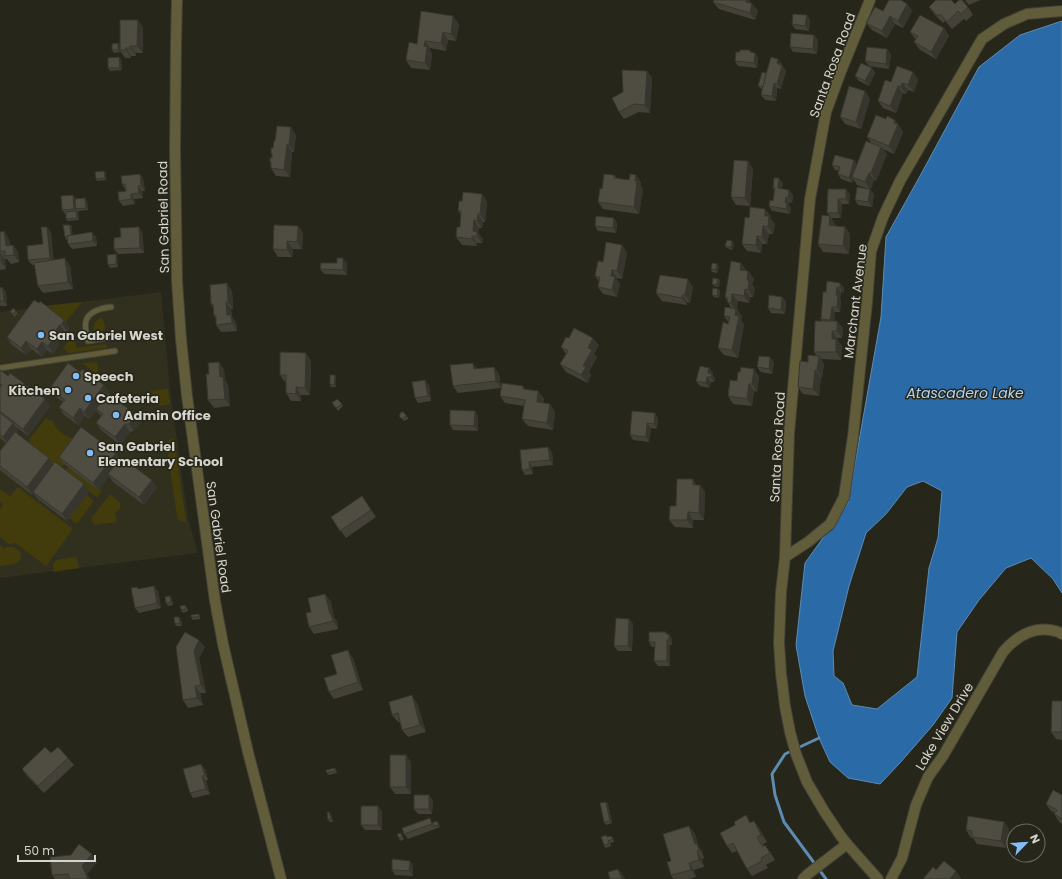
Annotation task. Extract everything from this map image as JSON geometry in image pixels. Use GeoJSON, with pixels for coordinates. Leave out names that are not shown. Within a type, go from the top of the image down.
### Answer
{"type":"FeatureCollection","features":[{"type":"Feature","properties":{"kind":"street","name":"San Gabriel Road"},"geometry":{"type":"LineString","coordinates":[[177,0],[175,142],[177,273],[181,339],[187,396],[215,601],[223,644],[249,758],[281,879]]}},
{"type":"Feature","properties":{"kind":"street","name":"Santa Rosa Road"},"geometry":{"type":"LineString","coordinates":[[870,0],[826,112],[810,199],[788,433],[785,557],[781,592],[779,643],[781,674],[790,732],[796,754],[807,782],[824,812],[847,844],[878,879]]}},
{"type":"Feature","properties":{"kind":"street","name":"Marchant Avenue"},"geometry":{"type":"LineString","coordinates":[[785,557],[808,542],[830,524],[844,497],[853,437],[871,251],[883,217],[900,181],[982,39],[1004,24],[1027,14],[1062,11]]}},
{"type":"Feature","properties":{"kind":"street","name":"Lake View Drive"},"geometry":{"type":"LineString","coordinates":[[891,879],[902,858],[916,805],[928,777],[943,756],[1003,652],[1010,644],[1021,636],[1030,632],[1043,629],[1058,631],[1062,634]]}},
{"type":"Feature","properties":{"kind":"street"},"geometry":{"type":"LineString","coordinates":[[805,876],[847,844]]}},
{"type":"Feature","properties":{"kind":"lane"},"geometry":{"type":"LineString","coordinates":[[111,307],[103,308],[90,315],[86,320],[85,327],[88,341],[112,337]]}},
{"type":"Feature","properties":{"kind":"lane"},"geometry":{"type":"LineString","coordinates":[[0,368],[115,351]]}},
{"type":"Feature","properties":{"kind":"shaded area","name":"San Gabriel Elementary School"},"geometry":{"type":"Polygon","coordinates":[[[161,292],[170,389],[188,518],[198,553],[0,578],[0,312],[161,292]]]}},
{"type":"Feature","properties":{"kind":"shaded area"},"geometry":{"type":"Polygon","coordinates":[[[82,302],[65,323],[43,306],[82,302]]]}},
{"type":"Feature","properties":{"kind":"shaded area"},"geometry":{"type":"Polygon","coordinates":[[[100,318],[103,319],[105,326],[105,329],[102,332],[95,331],[93,327],[95,322],[100,318]]]}},
{"type":"Feature","properties":{"kind":"shaded area"},"geometry":{"type":"Polygon","coordinates":[[[72,336],[75,338],[76,348],[106,344],[107,346],[106,348],[69,353],[63,348],[72,336]]]}},
{"type":"Feature","properties":{"kind":"shaded area"},"geometry":{"type":"Polygon","coordinates":[[[97,362],[99,376],[82,363],[97,362]]]}},
{"type":"Feature","properties":{"kind":"shaded area"},"geometry":{"type":"Polygon","coordinates":[[[168,389],[170,404],[160,406],[155,402],[157,398],[150,391],[168,389]]]}},
{"type":"Feature","properties":{"kind":"shaded area"},"geometry":{"type":"Polygon","coordinates":[[[46,418],[50,421],[52,420],[63,434],[80,443],[60,470],[26,444],[46,418]]]}},
{"type":"Feature","properties":{"kind":"shaded area"},"geometry":{"type":"Polygon","coordinates":[[[174,438],[186,521],[180,520],[177,517],[167,445],[169,440],[174,438]]]}},
{"type":"Feature","properties":{"kind":"shaded area"},"geometry":{"type":"Polygon","coordinates":[[[68,467],[98,490],[99,489],[102,491],[97,497],[63,472],[68,467]]]}},
{"type":"Feature","properties":{"kind":"shaded area"},"geometry":{"type":"Polygon","coordinates":[[[18,487],[73,529],[46,566],[15,543],[8,544],[0,537],[0,509],[3,504],[0,501],[0,489],[10,496],[18,487]]]}},
{"type":"Feature","properties":{"kind":"shaded area"},"geometry":{"type":"Polygon","coordinates":[[[110,494],[121,504],[119,510],[115,513],[117,522],[95,525],[92,521],[92,517],[110,494]]]}},
{"type":"Feature","properties":{"kind":"shaded area"},"geometry":{"type":"Polygon","coordinates":[[[87,495],[94,501],[77,524],[69,518],[87,495]]]}},
{"type":"Feature","properties":{"kind":"shaded area"},"geometry":{"type":"Polygon","coordinates":[[[0,545],[5,549],[6,547],[13,547],[20,551],[21,559],[15,564],[0,566],[0,545]]]}},
{"type":"Feature","properties":{"kind":"shaded area"},"geometry":{"type":"Polygon","coordinates":[[[77,557],[79,568],[54,572],[53,565],[56,560],[77,557]]]}},
{"type":"Feature","properties":{"kind":"water","name":"Atascadero Lake"},"geometry":{"type":"Polygon","coordinates":[[[1062,21],[1062,593],[1053,579],[1031,558],[1006,568],[979,600],[957,632],[952,698],[933,725],[880,784],[848,778],[830,762],[819,738],[805,696],[796,645],[805,563],[848,503],[881,317],[886,237],[979,67],[1020,35],[1062,21]],[[923,481],[907,487],[886,514],[866,533],[849,586],[833,651],[834,676],[843,683],[852,705],[877,709],[917,677],[929,568],[938,538],[942,491],[923,481]]]}},
{"type":"Feature","properties":{"kind":"building"},"geometry":{"type":"Polygon","coordinates":[[[714,0],[747,0],[746,2],[752,4],[750,13],[713,2],[714,0]]]}},
{"type":"Feature","properties":{"kind":"building"},"geometry":{"type":"Polygon","coordinates":[[[889,0],[901,0],[907,4],[898,21],[890,16],[882,31],[866,23],[875,7],[883,11],[889,0]]]}},
{"type":"Feature","properties":{"kind":"building"},"geometry":{"type":"Polygon","coordinates":[[[936,0],[951,0],[955,4],[959,0],[962,0],[968,7],[961,14],[958,11],[947,22],[940,14],[938,16],[929,7],[936,0]]]}},
{"type":"Feature","properties":{"kind":"building"},"geometry":{"type":"Polygon","coordinates":[[[421,11],[453,16],[451,34],[443,32],[441,43],[425,41],[424,46],[427,47],[425,63],[406,60],[409,42],[417,44],[421,11]]]}},
{"type":"Feature","properties":{"kind":"building"},"geometry":{"type":"Polygon","coordinates":[[[793,14],[807,15],[805,26],[792,24],[793,14]]]}},
{"type":"Feature","properties":{"kind":"building"},"geometry":{"type":"Polygon","coordinates":[[[920,15],[944,28],[931,52],[914,42],[918,36],[910,32],[920,15]]]}},
{"type":"Feature","properties":{"kind":"building"},"geometry":{"type":"Polygon","coordinates":[[[120,20],[138,20],[137,46],[130,46],[131,48],[120,50],[120,20]]]}},
{"type":"Feature","properties":{"kind":"building"},"geometry":{"type":"Polygon","coordinates":[[[791,33],[814,35],[813,49],[790,47],[791,33]]]}},
{"type":"Feature","properties":{"kind":"building"},"geometry":{"type":"Polygon","coordinates":[[[118,43],[118,50],[112,50],[112,44],[118,43]]]}},
{"type":"Feature","properties":{"kind":"building"},"geometry":{"type":"Polygon","coordinates":[[[867,47],[887,49],[886,64],[865,61],[867,47]]]}},
{"type":"Feature","properties":{"kind":"building"},"geometry":{"type":"Polygon","coordinates":[[[740,50],[750,50],[750,52],[755,53],[754,63],[735,61],[736,52],[740,52],[740,50]]]}},
{"type":"Feature","properties":{"kind":"building"},"geometry":{"type":"Polygon","coordinates":[[[119,57],[120,68],[108,68],[108,58],[119,57]]]}},
{"type":"Feature","properties":{"kind":"building"},"geometry":{"type":"Polygon","coordinates":[[[771,57],[778,59],[777,63],[782,66],[777,84],[774,83],[772,96],[761,95],[764,81],[771,57]]]}},
{"type":"Feature","properties":{"kind":"building"},"geometry":{"type":"Polygon","coordinates":[[[861,63],[872,68],[865,81],[855,76],[861,63]]]}},
{"type":"Feature","properties":{"kind":"building"},"geometry":{"type":"Polygon","coordinates":[[[897,66],[913,72],[908,85],[902,83],[901,87],[898,86],[890,106],[878,101],[885,80],[891,82],[897,66]]]}},
{"type":"Feature","properties":{"kind":"building"},"geometry":{"type":"Polygon","coordinates":[[[622,70],[647,71],[645,105],[634,104],[619,112],[612,98],[623,92],[622,70]]]}},
{"type":"Feature","properties":{"kind":"building"},"geometry":{"type":"Polygon","coordinates":[[[762,72],[766,73],[763,87],[758,86],[762,72]]]}},
{"type":"Feature","properties":{"kind":"building"},"geometry":{"type":"Polygon","coordinates":[[[849,86],[865,91],[856,122],[840,117],[849,86]]]}},
{"type":"Feature","properties":{"kind":"building"},"geometry":{"type":"Polygon","coordinates":[[[876,115],[886,119],[887,116],[895,120],[894,123],[898,124],[889,146],[867,137],[876,115]]]}},
{"type":"Feature","properties":{"kind":"building"},"geometry":{"type":"Polygon","coordinates":[[[277,126],[291,127],[289,145],[287,144],[284,170],[271,168],[270,162],[270,158],[272,158],[271,148],[273,148],[275,141],[277,126]]]}},
{"type":"Feature","properties":{"kind":"building"},"geometry":{"type":"Polygon","coordinates":[[[866,141],[881,147],[871,173],[869,173],[865,182],[852,177],[866,141]]]}},
{"type":"Feature","properties":{"kind":"building"},"geometry":{"type":"Polygon","coordinates":[[[835,155],[854,160],[849,178],[838,174],[840,167],[832,165],[835,155]]]}},
{"type":"Feature","properties":{"kind":"building"},"geometry":{"type":"Polygon","coordinates":[[[734,160],[748,161],[745,198],[731,197],[734,160]]]}},
{"type":"Feature","properties":{"kind":"building"},"geometry":{"type":"Polygon","coordinates":[[[104,171],[105,178],[96,179],[95,172],[104,171]]]}},
{"type":"Feature","properties":{"kind":"building"},"geometry":{"type":"Polygon","coordinates":[[[140,174],[141,186],[138,186],[139,193],[131,194],[131,199],[119,201],[118,192],[126,191],[125,184],[122,184],[121,176],[140,174]]]}},
{"type":"Feature","properties":{"kind":"building"},"geometry":{"type":"Polygon","coordinates":[[[604,174],[614,175],[614,178],[629,180],[630,174],[636,175],[635,181],[637,181],[634,207],[598,202],[604,174]]]}},
{"type":"Feature","properties":{"kind":"building"},"geometry":{"type":"Polygon","coordinates":[[[774,178],[779,178],[778,188],[789,190],[788,198],[786,197],[785,203],[787,203],[786,209],[769,206],[770,200],[773,201],[775,188],[773,188],[774,178]]]}},
{"type":"Feature","properties":{"kind":"building"},"geometry":{"type":"Polygon","coordinates":[[[857,187],[870,189],[868,202],[855,200],[857,187]]]}},
{"type":"Feature","properties":{"kind":"building"},"geometry":{"type":"Polygon","coordinates":[[[828,189],[846,189],[846,199],[838,199],[838,213],[827,213],[828,189]]]}},
{"type":"Feature","properties":{"kind":"building"},"geometry":{"type":"Polygon","coordinates":[[[463,192],[482,194],[480,214],[478,214],[477,221],[474,220],[473,231],[477,232],[477,236],[472,236],[472,239],[456,237],[457,227],[460,227],[461,211],[458,211],[459,201],[462,201],[463,192]]]}},
{"type":"Feature","properties":{"kind":"building"},"geometry":{"type":"Polygon","coordinates":[[[73,195],[74,209],[62,210],[61,196],[73,195]]]}},
{"type":"Feature","properties":{"kind":"building"},"geometry":{"type":"Polygon","coordinates":[[[85,198],[86,208],[76,209],[75,199],[85,198]]]}},
{"type":"Feature","properties":{"kind":"building"},"geometry":{"type":"Polygon","coordinates":[[[750,207],[765,209],[765,216],[769,216],[768,227],[763,226],[762,237],[757,236],[756,245],[742,244],[745,217],[749,218],[750,207]]]}},
{"type":"Feature","properties":{"kind":"building"},"geometry":{"type":"Polygon","coordinates":[[[76,211],[77,218],[66,219],[66,212],[76,211]]]}},
{"type":"Feature","properties":{"kind":"building"},"geometry":{"type":"Polygon","coordinates":[[[822,215],[830,216],[829,225],[845,227],[843,246],[818,244],[822,215]]]}},
{"type":"Feature","properties":{"kind":"building"},"geometry":{"type":"Polygon","coordinates":[[[596,216],[614,218],[613,228],[595,226],[596,216]]]}},
{"type":"Feature","properties":{"kind":"building"},"geometry":{"type":"Polygon","coordinates":[[[63,225],[70,225],[71,235],[65,237],[63,225]]]}},
{"type":"Feature","properties":{"kind":"building"},"geometry":{"type":"Polygon","coordinates":[[[274,225],[298,226],[297,242],[287,241],[287,250],[273,249],[274,225]]]}},
{"type":"Feature","properties":{"kind":"building"},"geometry":{"type":"Polygon","coordinates":[[[41,227],[47,227],[50,258],[28,260],[27,246],[43,244],[41,227]]]}},
{"type":"Feature","properties":{"kind":"building"},"geometry":{"type":"Polygon","coordinates":[[[139,227],[140,248],[114,249],[114,238],[121,237],[120,228],[139,227]]]}},
{"type":"Feature","properties":{"kind":"building"},"geometry":{"type":"Polygon","coordinates":[[[4,231],[6,246],[13,245],[14,255],[5,256],[5,251],[0,251],[0,232],[4,231]]]}},
{"type":"Feature","properties":{"kind":"building"},"geometry":{"type":"Polygon","coordinates":[[[92,232],[93,241],[68,244],[67,236],[92,232]]]}},
{"type":"Feature","properties":{"kind":"building"},"geometry":{"type":"Polygon","coordinates":[[[727,240],[732,241],[731,247],[725,246],[727,240]]]}},
{"type":"Feature","properties":{"kind":"building"},"geometry":{"type":"Polygon","coordinates":[[[606,242],[622,245],[617,271],[612,270],[611,276],[615,276],[612,290],[598,287],[600,277],[595,276],[598,261],[603,262],[606,242]]]}},
{"type":"Feature","properties":{"kind":"building"},"geometry":{"type":"Polygon","coordinates":[[[116,254],[116,264],[108,265],[107,255],[116,254]]]}},
{"type":"Feature","properties":{"kind":"building"},"geometry":{"type":"Polygon","coordinates":[[[65,258],[68,282],[38,286],[34,263],[65,258]]]}},
{"type":"Feature","properties":{"kind":"building"},"geometry":{"type":"Polygon","coordinates":[[[337,258],[343,258],[343,270],[320,269],[321,263],[337,263],[337,258]]]}},
{"type":"Feature","properties":{"kind":"building"},"geometry":{"type":"Polygon","coordinates":[[[731,261],[741,263],[740,270],[748,271],[747,280],[749,281],[748,290],[745,289],[744,296],[732,294],[731,303],[727,302],[728,298],[725,297],[731,261]]]}},
{"type":"Feature","properties":{"kind":"building"},"geometry":{"type":"Polygon","coordinates":[[[712,263],[717,264],[716,270],[711,269],[712,263]]]}},
{"type":"Feature","properties":{"kind":"building"},"geometry":{"type":"Polygon","coordinates":[[[660,275],[688,279],[685,295],[682,295],[682,298],[656,293],[660,275]]]}},
{"type":"Feature","properties":{"kind":"building"},"geometry":{"type":"Polygon","coordinates":[[[713,278],[718,279],[717,285],[712,284],[713,278]]]}},
{"type":"Feature","properties":{"kind":"building"},"geometry":{"type":"Polygon","coordinates":[[[827,281],[840,283],[840,288],[837,287],[836,295],[838,295],[837,307],[832,307],[830,320],[821,319],[823,292],[826,292],[827,281]]]}},
{"type":"Feature","properties":{"kind":"building"},"geometry":{"type":"Polygon","coordinates":[[[227,283],[227,315],[231,315],[232,323],[216,325],[216,315],[214,316],[213,304],[211,304],[210,285],[227,283]]]}},
{"type":"Feature","properties":{"kind":"building"},"geometry":{"type":"Polygon","coordinates":[[[2,287],[4,301],[0,301],[0,288],[2,287]]]}},
{"type":"Feature","properties":{"kind":"building"},"geometry":{"type":"Polygon","coordinates":[[[713,288],[718,289],[717,296],[712,295],[713,288]]]}},
{"type":"Feature","properties":{"kind":"building"},"geometry":{"type":"Polygon","coordinates":[[[769,295],[782,297],[781,310],[768,308],[769,295]]]}},
{"type":"Feature","properties":{"kind":"building","name":"San Gabriel West"},"geometry":{"type":"Polygon","coordinates":[[[34,300],[39,303],[40,301],[64,320],[51,336],[54,338],[48,346],[42,342],[37,349],[26,341],[21,348],[7,337],[34,300]]]}},
{"type":"Feature","properties":{"kind":"building"},"geometry":{"type":"Polygon","coordinates":[[[725,307],[736,309],[735,315],[739,316],[732,350],[718,348],[723,322],[728,324],[730,317],[724,316],[725,307]]]}},
{"type":"Feature","properties":{"kind":"building"},"geometry":{"type":"Polygon","coordinates":[[[14,308],[16,312],[12,314],[10,311],[14,308]]]}},
{"type":"Feature","properties":{"kind":"building"},"geometry":{"type":"Polygon","coordinates":[[[815,321],[837,321],[837,331],[832,331],[832,339],[836,339],[836,352],[814,352],[815,321]]]}},
{"type":"Feature","properties":{"kind":"building"},"geometry":{"type":"Polygon","coordinates":[[[574,328],[593,338],[588,348],[592,350],[583,366],[586,367],[581,375],[560,364],[568,351],[561,347],[566,337],[569,338],[574,328]]]}},
{"type":"Feature","properties":{"kind":"building"},"geometry":{"type":"Polygon","coordinates":[[[280,352],[306,353],[305,388],[296,387],[296,394],[286,393],[286,375],[280,375],[280,352]]]}},
{"type":"Feature","properties":{"kind":"building"},"geometry":{"type":"Polygon","coordinates":[[[808,355],[819,356],[817,370],[815,370],[813,389],[798,387],[800,361],[808,362],[808,355]]]}},
{"type":"Feature","properties":{"kind":"building"},"geometry":{"type":"Polygon","coordinates":[[[759,356],[770,357],[769,369],[757,367],[759,356]]]}},
{"type":"Feature","properties":{"kind":"building"},"geometry":{"type":"Polygon","coordinates":[[[219,362],[220,377],[223,377],[225,399],[208,400],[206,374],[209,374],[208,363],[219,362]]]}},
{"type":"Feature","properties":{"kind":"building"},"geometry":{"type":"Polygon","coordinates":[[[68,363],[80,372],[82,369],[104,385],[84,412],[80,408],[73,418],[59,407],[65,400],[50,388],[68,363]]]}},
{"type":"Feature","properties":{"kind":"building"},"geometry":{"type":"Polygon","coordinates":[[[473,363],[474,369],[494,367],[496,381],[453,386],[450,365],[473,363]]]}},
{"type":"Feature","properties":{"kind":"building"},"geometry":{"type":"Polygon","coordinates":[[[700,366],[709,368],[708,373],[712,374],[711,377],[707,377],[706,383],[696,381],[700,366]]]}},
{"type":"Feature","properties":{"kind":"building"},"geometry":{"type":"Polygon","coordinates":[[[741,367],[754,369],[752,384],[749,384],[747,399],[728,396],[730,380],[737,381],[738,372],[740,372],[741,367]]]}},
{"type":"Feature","properties":{"kind":"building"},"geometry":{"type":"Polygon","coordinates":[[[0,370],[8,376],[10,373],[45,399],[23,429],[0,411],[0,387],[2,385],[1,384],[0,386],[0,370]]]}},
{"type":"Feature","properties":{"kind":"building"},"geometry":{"type":"Polygon","coordinates":[[[330,375],[335,375],[334,385],[330,384],[330,375]]]}},
{"type":"Feature","properties":{"kind":"building"},"geometry":{"type":"Polygon","coordinates":[[[425,380],[428,396],[415,398],[412,382],[425,380]]]}},
{"type":"Feature","properties":{"kind":"building"},"geometry":{"type":"Polygon","coordinates":[[[502,383],[523,386],[523,389],[538,391],[537,402],[550,404],[547,423],[522,419],[525,400],[500,396],[502,383]]]}},
{"type":"Feature","properties":{"kind":"building"},"geometry":{"type":"Polygon","coordinates":[[[108,393],[136,415],[129,424],[125,424],[115,437],[96,423],[103,414],[96,409],[108,393]]]}},
{"type":"Feature","properties":{"kind":"building"},"geometry":{"type":"Polygon","coordinates":[[[337,399],[342,404],[336,408],[332,403],[337,399]]]}},
{"type":"Feature","properties":{"kind":"building"},"geometry":{"type":"Polygon","coordinates":[[[450,410],[475,411],[474,426],[450,425],[450,410]]]}},
{"type":"Feature","properties":{"kind":"building"},"geometry":{"type":"Polygon","coordinates":[[[632,411],[655,413],[654,424],[647,423],[646,437],[630,435],[632,411]]]}},
{"type":"Feature","properties":{"kind":"building"},"geometry":{"type":"Polygon","coordinates":[[[401,412],[406,415],[406,417],[402,419],[399,416],[401,412]]]}},
{"type":"Feature","properties":{"kind":"building"},"geometry":{"type":"Polygon","coordinates":[[[0,413],[13,423],[3,437],[0,435],[0,413]]]}},
{"type":"Feature","properties":{"kind":"building"},"geometry":{"type":"Polygon","coordinates":[[[81,427],[116,453],[93,483],[59,457],[81,427]]]}},
{"type":"Feature","properties":{"kind":"building"},"geometry":{"type":"Polygon","coordinates":[[[15,432],[49,458],[27,487],[0,466],[0,451],[15,432]]]}},
{"type":"Feature","properties":{"kind":"building"},"geometry":{"type":"Polygon","coordinates":[[[548,447],[550,460],[529,462],[530,469],[522,470],[520,450],[548,447]]]}},
{"type":"Feature","properties":{"kind":"building"},"geometry":{"type":"Polygon","coordinates":[[[121,457],[152,480],[139,497],[108,474],[121,457]]]}},
{"type":"Feature","properties":{"kind":"building"},"geometry":{"type":"Polygon","coordinates":[[[55,462],[84,484],[62,514],[33,492],[55,462]]]}},
{"type":"Feature","properties":{"kind":"building"},"geometry":{"type":"Polygon","coordinates":[[[677,479],[693,479],[693,485],[700,485],[699,513],[688,512],[687,520],[669,520],[670,506],[676,506],[677,479]]]}},
{"type":"Feature","properties":{"kind":"building"},"geometry":{"type":"Polygon","coordinates":[[[362,496],[371,510],[340,531],[331,517],[362,496]]]}},
{"type":"Feature","properties":{"kind":"building"},"geometry":{"type":"Polygon","coordinates":[[[154,586],[157,603],[135,608],[131,588],[137,587],[138,589],[154,586]]]}},
{"type":"Feature","properties":{"kind":"building"},"geometry":{"type":"Polygon","coordinates":[[[325,594],[333,621],[309,627],[306,613],[311,612],[308,598],[325,594]]]}},
{"type":"Feature","properties":{"kind":"building"},"geometry":{"type":"Polygon","coordinates":[[[170,596],[171,602],[166,603],[165,597],[170,596]]]}},
{"type":"Feature","properties":{"kind":"building"},"geometry":{"type":"Polygon","coordinates":[[[185,605],[186,609],[181,610],[180,606],[185,605]]]}},
{"type":"Feature","properties":{"kind":"building"},"geometry":{"type":"Polygon","coordinates":[[[199,614],[199,617],[191,617],[191,615],[199,614]]]}},
{"type":"Feature","properties":{"kind":"building"},"geometry":{"type":"Polygon","coordinates":[[[174,617],[179,617],[180,623],[175,624],[174,617]]]}},
{"type":"Feature","properties":{"kind":"building"},"geometry":{"type":"Polygon","coordinates":[[[616,618],[629,619],[628,646],[614,646],[616,618]]]}},
{"type":"Feature","properties":{"kind":"building"},"geometry":{"type":"Polygon","coordinates":[[[185,632],[199,640],[194,651],[201,685],[195,686],[197,698],[183,700],[176,647],[185,632]]]}},
{"type":"Feature","properties":{"kind":"building"},"geometry":{"type":"Polygon","coordinates":[[[649,632],[666,632],[666,634],[669,634],[669,640],[667,640],[667,661],[654,661],[655,642],[649,642],[649,632]]]}},
{"type":"Feature","properties":{"kind":"building"},"geometry":{"type":"Polygon","coordinates":[[[348,650],[358,682],[329,692],[324,678],[337,674],[331,655],[348,650]]]}},
{"type":"Feature","properties":{"kind":"building"},"geometry":{"type":"Polygon","coordinates":[[[412,695],[420,725],[402,730],[398,713],[392,715],[389,702],[412,695]]]}},
{"type":"Feature","properties":{"kind":"building"},"geometry":{"type":"Polygon","coordinates":[[[1052,701],[1062,701],[1062,732],[1051,732],[1052,701]]]}},
{"type":"Feature","properties":{"kind":"building"},"geometry":{"type":"Polygon","coordinates":[[[45,747],[51,753],[58,747],[68,758],[38,786],[22,769],[45,747]]]}},
{"type":"Feature","properties":{"kind":"building"},"geometry":{"type":"Polygon","coordinates":[[[390,755],[406,755],[406,787],[390,787],[390,755]]]}},
{"type":"Feature","properties":{"kind":"building"},"geometry":{"type":"Polygon","coordinates":[[[201,764],[205,775],[202,776],[206,789],[190,793],[183,769],[201,764]]]}},
{"type":"Feature","properties":{"kind":"building"},"geometry":{"type":"Polygon","coordinates":[[[335,768],[335,771],[327,773],[326,770],[335,768]]]}},
{"type":"Feature","properties":{"kind":"building"},"geometry":{"type":"Polygon","coordinates":[[[1053,790],[1062,795],[1062,819],[1054,814],[1057,810],[1046,804],[1053,790]]]}},
{"type":"Feature","properties":{"kind":"building"},"geometry":{"type":"Polygon","coordinates":[[[414,795],[429,795],[429,809],[414,809],[414,795]]]}},
{"type":"Feature","properties":{"kind":"building"},"geometry":{"type":"Polygon","coordinates":[[[606,802],[610,821],[604,822],[600,803],[606,802]]]}},
{"type":"Feature","properties":{"kind":"building"},"geometry":{"type":"Polygon","coordinates":[[[361,806],[378,806],[378,825],[361,825],[361,806]]]}},
{"type":"Feature","properties":{"kind":"building"},"geometry":{"type":"Polygon","coordinates":[[[327,812],[329,812],[331,819],[328,820],[327,812]]]}},
{"type":"Feature","properties":{"kind":"building"},"geometry":{"type":"Polygon","coordinates":[[[746,815],[750,823],[754,821],[761,835],[757,837],[763,847],[765,845],[770,853],[761,858],[762,861],[747,869],[733,843],[727,846],[720,833],[735,825],[734,822],[746,815]]]}},
{"type":"Feature","properties":{"kind":"building"},"geometry":{"type":"Polygon","coordinates":[[[968,816],[1004,822],[1001,841],[972,837],[972,831],[966,830],[968,816]]]}},
{"type":"Feature","properties":{"kind":"building"},"geometry":{"type":"Polygon","coordinates":[[[430,818],[432,824],[404,834],[402,828],[430,818]]]}},
{"type":"Feature","properties":{"kind":"building"},"geometry":{"type":"Polygon","coordinates":[[[437,821],[439,825],[434,826],[432,823],[437,821]]]}},
{"type":"Feature","properties":{"kind":"building"},"geometry":{"type":"Polygon","coordinates":[[[689,826],[695,844],[697,844],[699,850],[697,851],[699,860],[689,863],[691,870],[671,875],[667,862],[671,861],[663,834],[689,826]]]}},
{"type":"Feature","properties":{"kind":"building"},"geometry":{"type":"Polygon","coordinates":[[[401,833],[402,837],[399,838],[397,834],[401,833]]]}},
{"type":"Feature","properties":{"kind":"building"},"geometry":{"type":"Polygon","coordinates":[[[606,835],[607,837],[611,836],[613,839],[608,841],[609,844],[604,845],[601,837],[606,835]]]}},
{"type":"Feature","properties":{"kind":"building"},"geometry":{"type":"Polygon","coordinates":[[[79,844],[92,854],[82,866],[88,879],[70,879],[68,874],[52,875],[50,857],[71,855],[79,844]]]}},
{"type":"Feature","properties":{"kind":"building"},"geometry":{"type":"Polygon","coordinates":[[[392,859],[410,861],[409,871],[392,870],[392,859]]]}},
{"type":"Feature","properties":{"kind":"building"},"geometry":{"type":"Polygon","coordinates":[[[944,861],[956,871],[950,879],[923,879],[933,867],[936,870],[944,861]]]}},
{"type":"Feature","properties":{"kind":"building"},"geometry":{"type":"Polygon","coordinates":[[[618,869],[622,879],[610,879],[608,872],[618,869]]]}},
{"type":"Feature","properties":{"kind":"waterway"},"geometry":{"type":"LineString","coordinates":[[819,738],[785,754],[772,774],[775,795],[784,822],[826,879]]}},
{"type":"Feature","properties":{"kind":"place","name":"San Gabriel West"},"geometry":{"type":"Point","coordinates":[41,335]}},
{"type":"Feature","properties":{"kind":"place","name":"Speech"},"geometry":{"type":"Point","coordinates":[76,376]}},
{"type":"Feature","properties":{"kind":"place","name":"Kitchen"},"geometry":{"type":"Point","coordinates":[68,390]}},
{"type":"Feature","properties":{"kind":"place","name":"Cafeteria"},"geometry":{"type":"Point","coordinates":[88,398]}},
{"type":"Feature","properties":{"kind":"place","name":"Admin Office"},"geometry":{"type":"Point","coordinates":[116,415]}},
{"type":"Feature","properties":{"kind":"place","name":"San Gabriel Elementary School"},"geometry":{"type":"Point","coordinates":[90,453]}}]}
